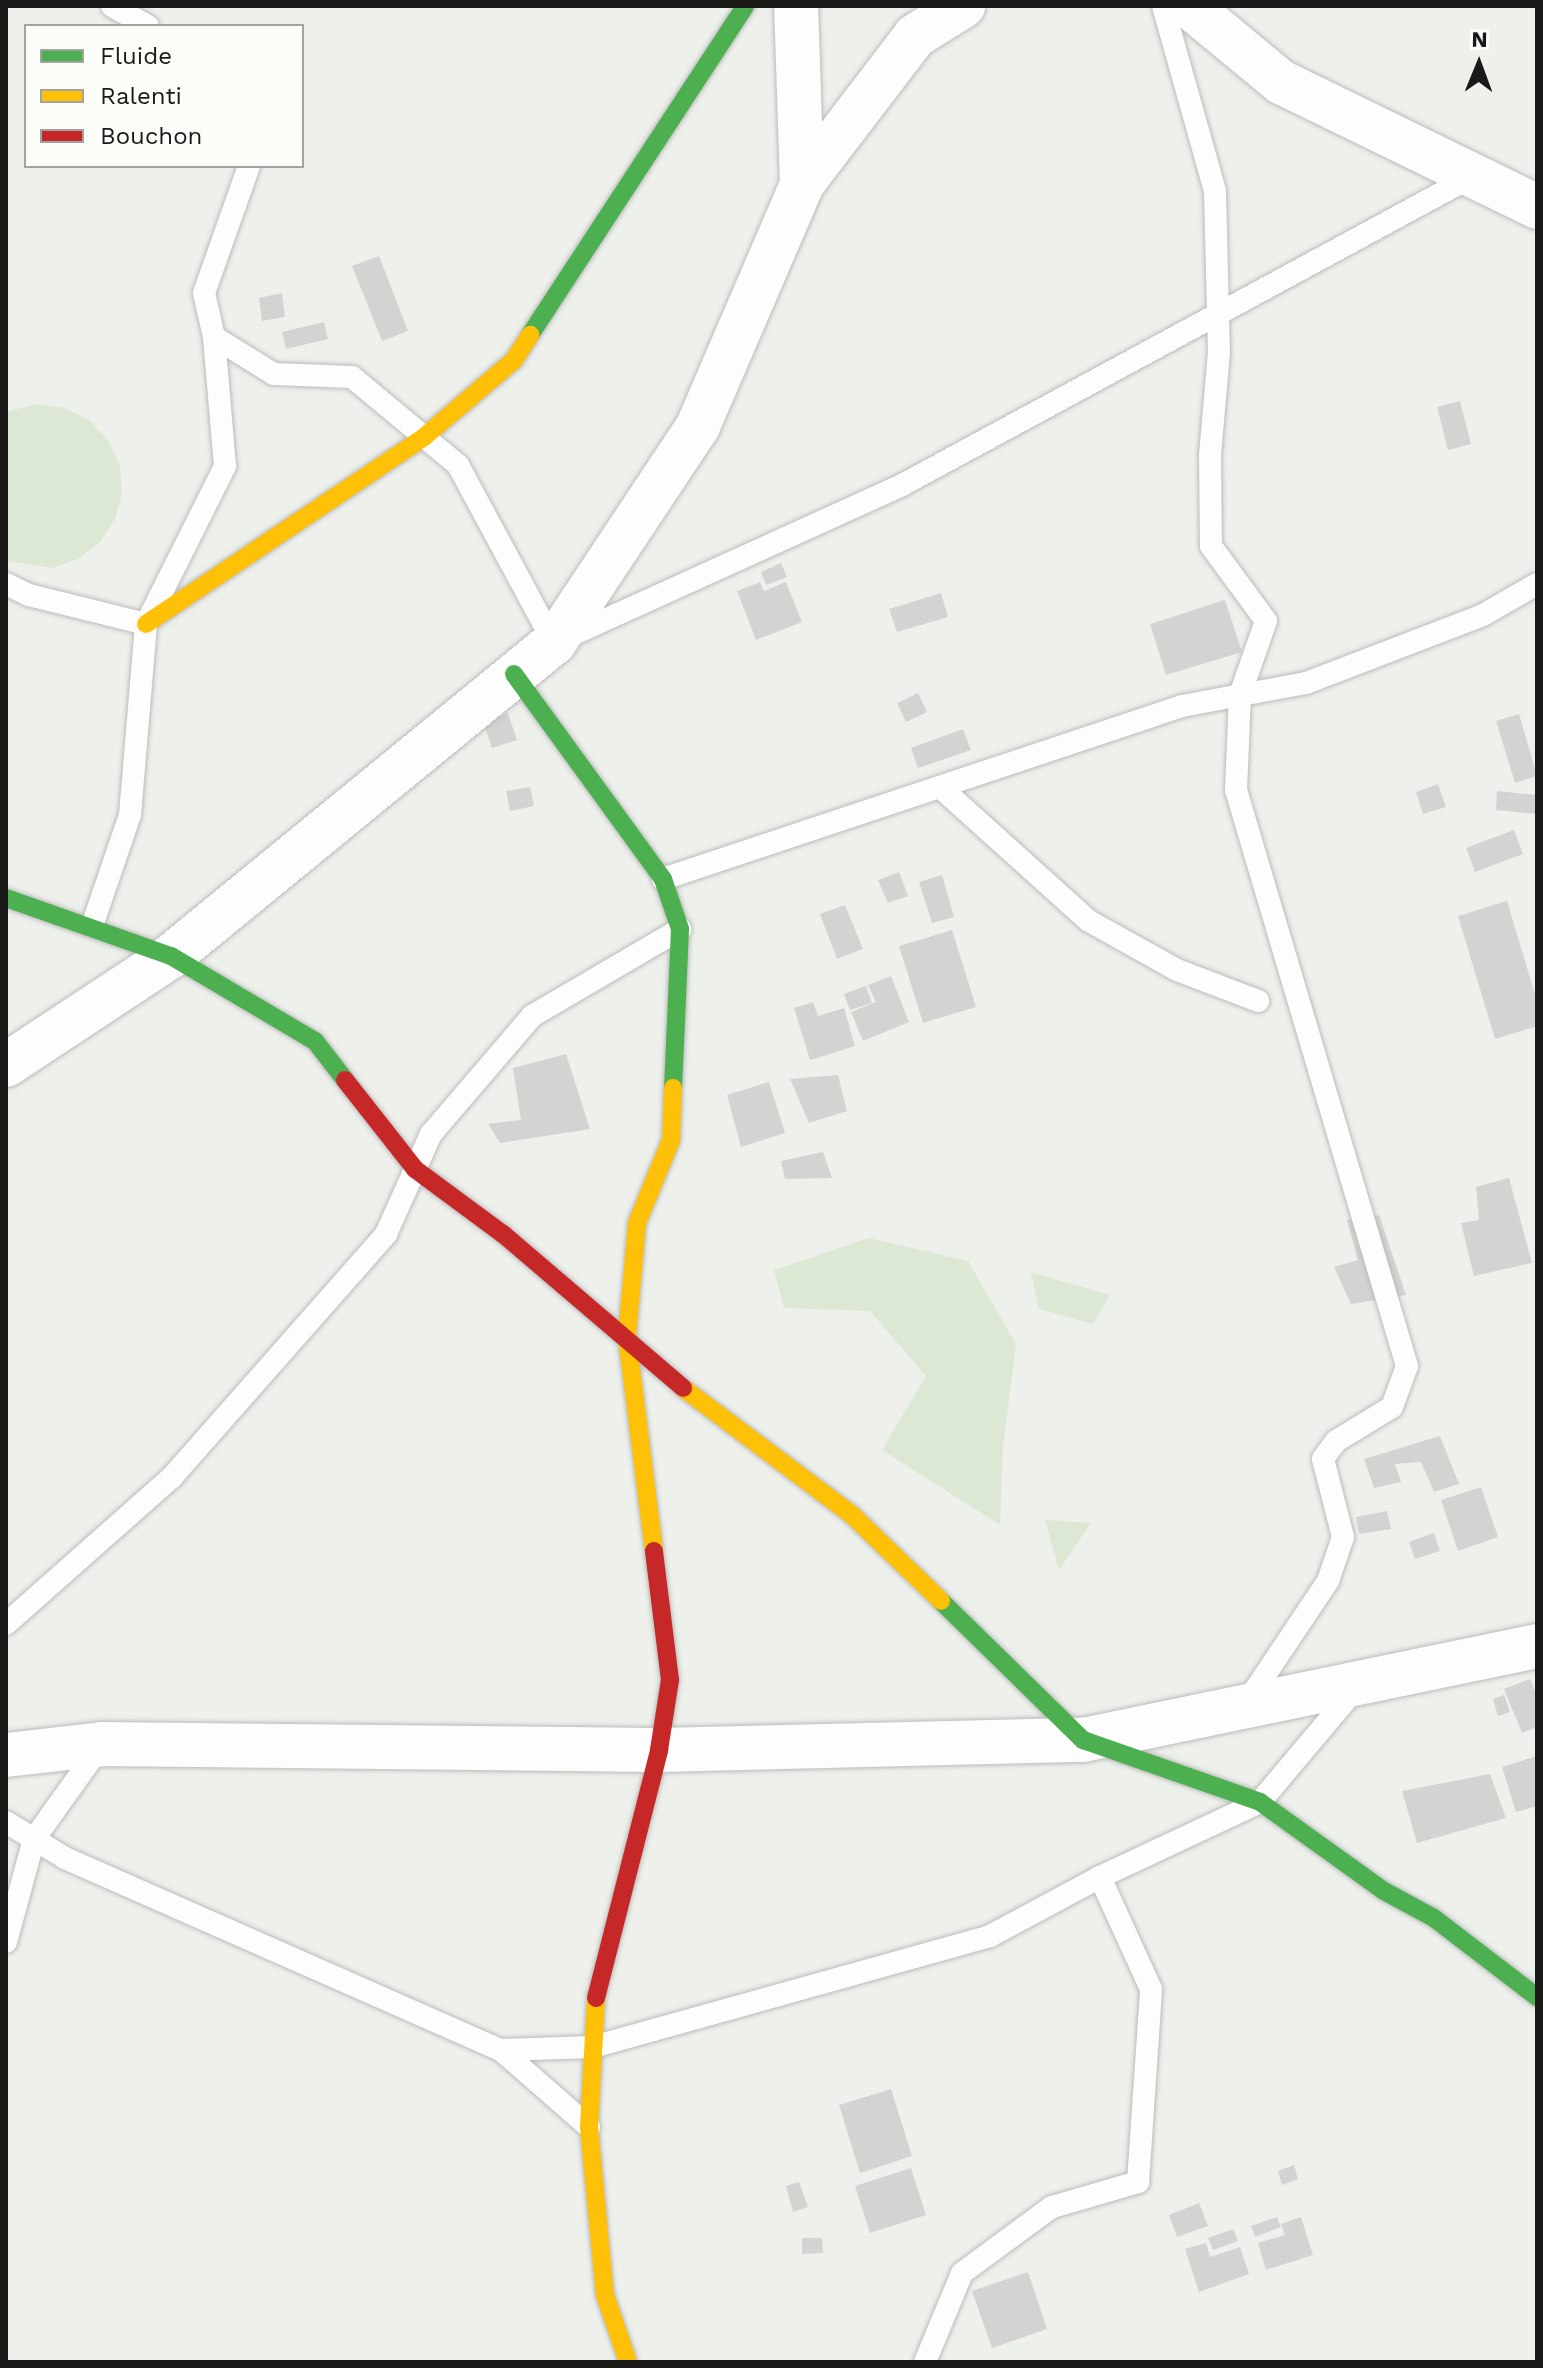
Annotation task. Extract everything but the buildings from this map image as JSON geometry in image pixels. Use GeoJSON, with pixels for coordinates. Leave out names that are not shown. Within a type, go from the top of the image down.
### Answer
{"type":"FeatureCollection","features":[{"type":"Feature","properties":{"kind":"street"},"geometry":{"type":"LineString","coordinates":[[146,624],[424,437],[514,360],[745,6]]}},
{"type":"Feature","properties":{"kind":"street"},"geometry":{"type":"LineString","coordinates":[[796,6],[802,184]]}},
{"type":"Feature","properties":{"kind":"street"},"geometry":{"type":"LineString","coordinates":[[6,1065],[171,956],[554,643],[698,426],[802,184],[915,36],[963,6]]}},
{"type":"Feature","properties":{"kind":"street"},"geometry":{"type":"LineString","coordinates":[[1189,6],[1281,82],[1537,207]]}},
{"type":"Feature","properties":{"kind":"street"},"geometry":{"type":"LineString","coordinates":[[514,674],[663,879],[680,929],[671,1140],[637,1223],[627,1337],[670,1680],[659,1750],[596,1999],[589,2127],[605,2295],[628,2362]]}},
{"type":"Feature","properties":{"kind":"street"},"geometry":{"type":"LineString","coordinates":[[6,898],[171,956],[315,1041],[415,1169],[503,1234],[729,1427],[851,1514],[1083,1740],[1260,1802],[1384,1891],[1434,1918],[1537,1997]]}},
{"type":"Feature","properties":{"kind":"street"},"geometry":{"type":"LineString","coordinates":[[6,1755],[102,1744],[659,1750],[1083,1740],[1537,1646]]}},
{"type":"Feature","properties":{"kind":"lane"},"geometry":{"type":"LineString","coordinates":[[112,6],[144,24]]}},
{"type":"Feature","properties":{"kind":"lane"},"geometry":{"type":"LineString","coordinates":[[1163,6],[1215,191],[1218,315],[1211,546],[1266,621],[1240,695],[1236,790],[1407,1366],[1392,1407],[1336,1441],[1323,1459],[1343,1537],[1328,1581],[1244,1706]]}},
{"type":"Feature","properties":{"kind":"lane"},"geometry":{"type":"LineString","coordinates":[[92,926],[130,815],[146,624],[225,466],[214,337],[204,293],[248,168]]}},
{"type":"Feature","properties":{"kind":"lane"},"geometry":{"type":"LineString","coordinates":[[214,337],[274,374],[352,377],[458,465],[554,643],[904,484],[1473,176]]}},
{"type":"Feature","properties":{"kind":"lane"},"geometry":{"type":"LineString","coordinates":[[6,584],[29,595],[146,624]]}},
{"type":"Feature","properties":{"kind":"lane"},"geometry":{"type":"LineString","coordinates":[[663,879],[1182,706],[1306,683],[1483,615],[1537,584]]}},
{"type":"Feature","properties":{"kind":"lane"},"geometry":{"type":"LineString","coordinates":[[940,787],[1089,921],[1177,970],[1258,1001]]}},
{"type":"Feature","properties":{"kind":"lane"},"geometry":{"type":"LineString","coordinates":[[6,1624],[172,1477],[386,1234],[431,1134],[532,1016],[680,929]]}},
{"type":"Feature","properties":{"kind":"lane"},"geometry":{"type":"LineString","coordinates":[[501,2050],[593,2047],[990,1936],[1100,1877],[1260,1802],[1361,1682]]}},
{"type":"Feature","properties":{"kind":"lane"},"geometry":{"type":"LineString","coordinates":[[6,1942],[34,1839],[102,1744]]}},
{"type":"Feature","properties":{"kind":"lane"},"geometry":{"type":"LineString","coordinates":[[6,1822],[65,1858],[501,2050],[589,2127]]}},
{"type":"Feature","properties":{"kind":"lane"},"geometry":{"type":"LineString","coordinates":[[925,2362],[962,2273],[1052,2207],[1138,2182],[1151,1989],[1100,1877]]}},
{"type":"Feature","properties":{"kind":"green space"},"geometry":{"type":"Polygon","coordinates":[[[37,404],[65,408],[89,420],[108,440],[120,466],[122,493],[115,519],[100,542],[78,559],[52,568],[6,561],[6,412],[37,404]]]}},
{"type":"Feature","properties":{"kind":"green space"},"geometry":{"type":"Polygon","coordinates":[[[869,1238],[968,1261],[1016,1344],[1003,1446],[1000,1525],[882,1450],[926,1376],[870,1311],[784,1308],[774,1270],[869,1238]]]}},
{"type":"Feature","properties":{"kind":"green space"},"geometry":{"type":"Polygon","coordinates":[[[1031,1272],[1110,1295],[1093,1324],[1039,1309],[1031,1272]]]}},
{"type":"Feature","properties":{"kind":"green space"},"geometry":{"type":"Polygon","coordinates":[[[1045,1520],[1091,1523],[1059,1570],[1045,1520]]]}},
{"type":"Feature","properties":{"kind":"traffic: fast"},"geometry":{"type":"LineString","coordinates":[[530,335],[745,6]]}},
{"type":"Feature","properties":{"kind":"traffic: fast"},"geometry":{"type":"LineString","coordinates":[[514,674],[663,879],[680,929],[673,1088]]}},
{"type":"Feature","properties":{"kind":"traffic: fast"},"geometry":{"type":"LineString","coordinates":[[6,898],[171,956],[315,1041],[345,1080]]}},
{"type":"Feature","properties":{"kind":"traffic: fast"},"geometry":{"type":"LineString","coordinates":[[941,1601],[1083,1740],[1260,1802],[1384,1891],[1434,1918],[1537,1997]]}},
{"type":"Feature","properties":{"kind":"traffic: slow"},"geometry":{"type":"LineString","coordinates":[[146,624],[424,437],[514,360],[530,335]]}},
{"type":"Feature","properties":{"kind":"traffic: slow"},"geometry":{"type":"LineString","coordinates":[[654,1551],[627,1337],[637,1223],[671,1140],[673,1088]]}},
{"type":"Feature","properties":{"kind":"traffic: slow"},"geometry":{"type":"LineString","coordinates":[[683,1388],[851,1514],[941,1601]]}},
{"type":"Feature","properties":{"kind":"traffic: slow"},"geometry":{"type":"LineString","coordinates":[[596,1998],[589,2127],[605,2295],[628,2362]]}},
{"type":"Feature","properties":{"kind":"traffic: jam"},"geometry":{"type":"LineString","coordinates":[[345,1080],[415,1169],[503,1234],[683,1388]]}},
{"type":"Feature","properties":{"kind":"traffic: jam"},"geometry":{"type":"LineString","coordinates":[[596,1998],[659,1750],[670,1680],[654,1551]]}}]}
